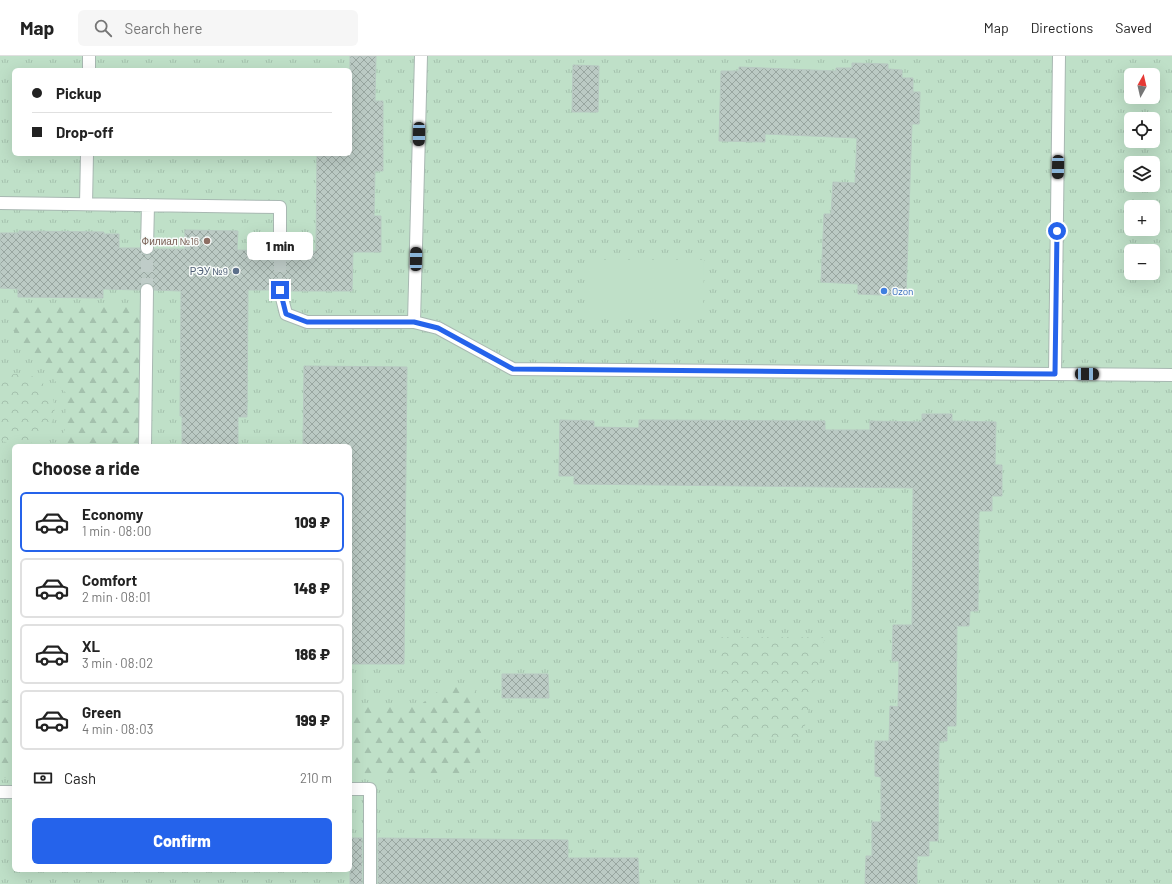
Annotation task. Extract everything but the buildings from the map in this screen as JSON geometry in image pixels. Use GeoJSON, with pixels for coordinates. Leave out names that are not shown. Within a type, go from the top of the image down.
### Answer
{"type":"FeatureCollection","features":[{"type":"Feature","properties":{"kind":"lane"},"geometry":{"type":"LineString","coordinates":[[89,56],[89,68]]}},
{"type":"Feature","properties":{"kind":"lane"},"geometry":{"type":"LineString","coordinates":[[414,322],[421,56]]}},
{"type":"Feature","properties":{"kind":"lane"},"geometry":{"type":"LineString","coordinates":[[1055,374],[1059,56]]}},
{"type":"Feature","properties":{"kind":"lane"},"geometry":{"type":"LineString","coordinates":[[86,204],[88,156]]}},
{"type":"Feature","properties":{"kind":"lane"},"geometry":{"type":"LineString","coordinates":[[0,202],[280,207],[280,251]]}},
{"type":"Feature","properties":{"kind":"lane"},"geometry":{"type":"LineString","coordinates":[[148,205],[148,248]]}},
{"type":"Feature","properties":{"kind":"lane"},"geometry":{"type":"LineString","coordinates":[[145,444],[147,290]]}},
{"type":"Feature","properties":{"kind":"lane"},"geometry":{"type":"LineString","coordinates":[[280,290],[286,314],[307,322],[414,322],[438,328],[513,369],[1172,375]]}},
{"type":"Feature","properties":{"kind":"lane"},"geometry":{"type":"LineString","coordinates":[[352,789],[370,789],[370,884]]}},
{"type":"Feature","properties":{"kind":"lane"},"geometry":{"type":"LineString","coordinates":[[0,792],[12,792]]}},
{"type":"Feature","properties":{"kind":"green space"},"geometry":{"type":"Polygon","coordinates":[[[0,56],[1172,56],[1172,884],[0,884],[0,56]]]}},
{"type":"Feature","properties":{"kind":"green space"},"geometry":{"type":"Polygon","coordinates":[[[588,260],[704,260],[703,315],[588,315],[588,260]]]}},
{"type":"Feature","properties":{"kind":"green space"},"geometry":{"type":"Polygon","coordinates":[[[10,303],[140,303],[139,444],[54,444],[65,430],[66,393],[15,337],[10,303]]]}},
{"type":"Feature","properties":{"kind":"green space"},"geometry":{"type":"Polygon","coordinates":[[[14,374],[29,375],[43,383],[53,399],[54,411],[52,423],[45,433],[36,441],[28,444],[12,445],[0,439],[0,379],[14,374]]]}},
{"type":"Feature","properties":{"kind":"green space"},"geometry":{"type":"Polygon","coordinates":[[[719,637],[825,637],[802,739],[720,740],[719,637]]]}},
{"type":"Feature","properties":{"kind":"green space"},"geometry":{"type":"Polygon","coordinates":[[[450,682],[474,685],[482,720],[480,755],[468,775],[352,776],[352,706],[420,705],[450,682]]]}},
{"type":"Feature","properties":{"kind":"green space"},"geometry":{"type":"Polygon","coordinates":[[[0,700],[12,702],[12,778],[0,778],[0,700]]]}},
{"type":"Feature","properties":{"kind":"tunnel"},"geometry":{"type":"LineString","coordinates":[[147,248],[147,290]]}},
{"type":"Feature","properties":{"kind":"tunnel"},"geometry":{"type":"LineString","coordinates":[[280,251],[280,290]]}},
{"type":"Feature","properties":{"kind":"place","name":"Филиал №16"},"geometry":{"type":"Point","coordinates":[207,241]}},
{"type":"Feature","properties":{"kind":"place","name":"РЭУ №9"},"geometry":{"type":"Point","coordinates":[236,271]}},
{"type":"Feature","properties":{"kind":"place","name":"Ozon"},"geometry":{"type":"Point","coordinates":[884,291]}},
{"type":"Feature","properties":{"kind":"route"},"geometry":{"type":"LineString","coordinates":[[280,290],[286,314],[307,322],[414,322],[438,328],[513,369],[1055,374],[1057,231]]}}]}
